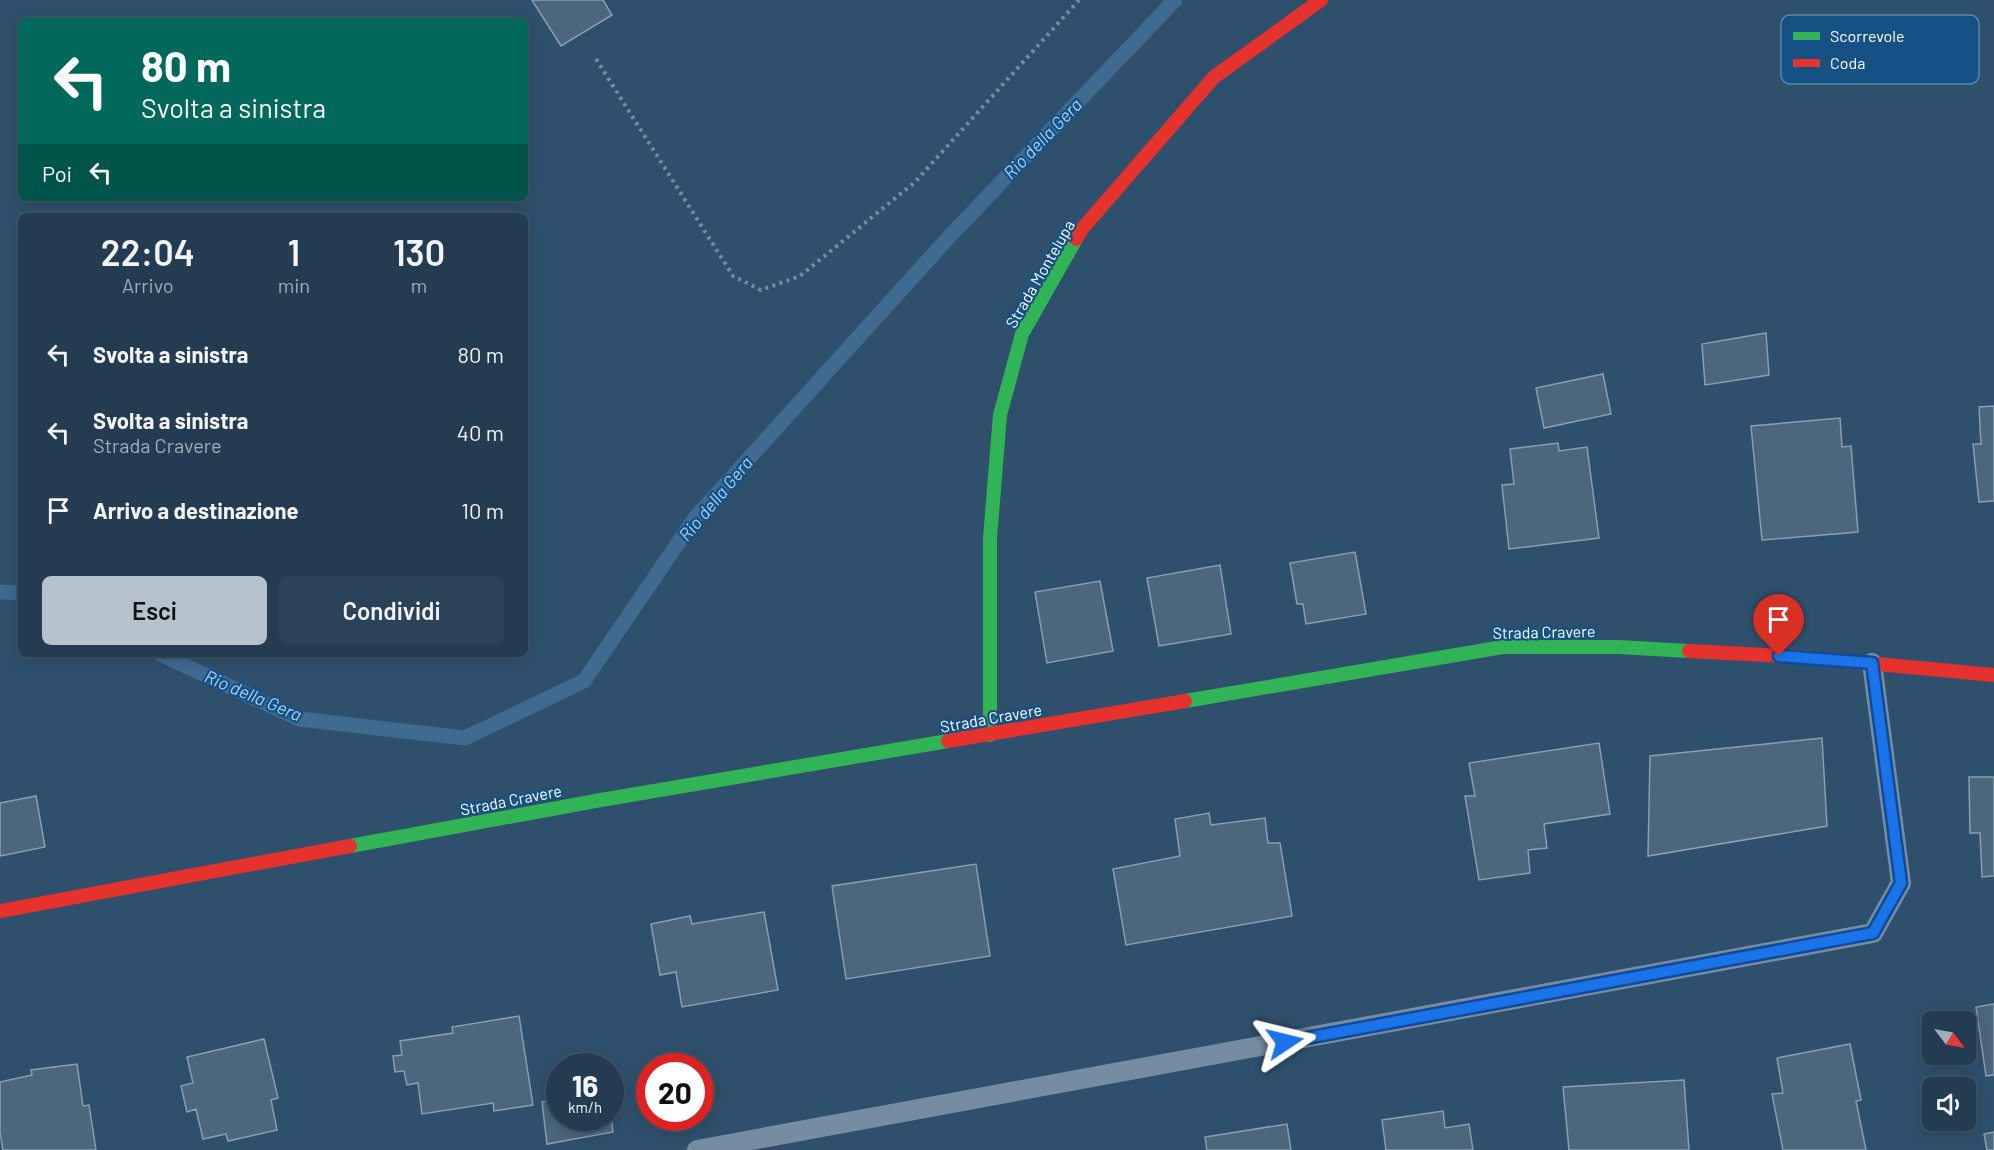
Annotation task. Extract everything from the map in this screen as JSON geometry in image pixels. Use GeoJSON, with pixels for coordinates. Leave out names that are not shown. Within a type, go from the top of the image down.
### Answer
{"type":"FeatureCollection","features":[{"type":"Feature","properties":{"kind":"street","name":"Strada Montelupa"},"geometry":{"type":"LineString","coordinates":[[990,735],[990,538],[1000,416],[1022,334],[1082,229],[1214,77],[1321,0]]}},
{"type":"Feature","properties":{"kind":"street","name":"Strada Cravere"},"geometry":{"type":"LineString","coordinates":[[0,911],[601,800],[1503,646],[1618,647],[1872,663],[1994,675]]}},
{"type":"Feature","properties":{"kind":"lane"},"geometry":{"type":"LineString","coordinates":[[697,1150],[1873,933],[1901,883],[1872,663]]}},
{"type":"Feature","properties":{"kind":"path"},"geometry":{"type":"LineString","coordinates":[[596,59],[733,276],[761,290],[800,276],[915,182],[1079,0]]}},
{"type":"Feature","properties":{"kind":"building"},"geometry":{"type":"Polygon","coordinates":[[[532,0],[603,0],[612,15],[561,46],[532,0]]]}},
{"type":"Feature","properties":{"kind":"building"},"geometry":{"type":"Polygon","coordinates":[[[1766,333],[1769,375],[1705,385],[1702,344],[1766,333]]]}},
{"type":"Feature","properties":{"kind":"building"},"geometry":{"type":"Polygon","coordinates":[[[1603,374],[1611,414],[1544,428],[1536,388],[1603,374]]]}},
{"type":"Feature","properties":{"kind":"building"},"geometry":{"type":"Polygon","coordinates":[[[1994,406],[1994,501],[1979,502],[1973,444],[1981,444],[1979,407],[1994,406]]]}},
{"type":"Feature","properties":{"kind":"building"},"geometry":{"type":"Polygon","coordinates":[[[1840,418],[1842,447],[1851,446],[1858,532],[1762,540],[1751,426],[1840,418]]]}},
{"type":"Feature","properties":{"kind":"building"},"geometry":{"type":"Polygon","coordinates":[[[1558,443],[1559,451],[1587,447],[1599,538],[1509,549],[1502,485],[1514,484],[1510,449],[1558,443]]]}},
{"type":"Feature","properties":{"kind":"building"},"geometry":{"type":"Polygon","coordinates":[[[1355,552],[1366,614],[1306,624],[1303,604],[1297,604],[1290,563],[1355,552]]]}},
{"type":"Feature","properties":{"kind":"building"},"geometry":{"type":"Polygon","coordinates":[[[1220,565],[1231,634],[1159,646],[1147,578],[1220,565]]]}},
{"type":"Feature","properties":{"kind":"building"},"geometry":{"type":"Polygon","coordinates":[[[1100,581],[1113,651],[1047,663],[1035,592],[1100,581]]]}},
{"type":"Feature","properties":{"kind":"building"},"geometry":{"type":"Polygon","coordinates":[[[1822,738],[1827,826],[1648,856],[1650,756],[1822,738]]]}},
{"type":"Feature","properties":{"kind":"building"},"geometry":{"type":"Polygon","coordinates":[[[1599,743],[1610,814],[1544,824],[1547,848],[1528,850],[1530,873],[1479,880],[1465,796],[1475,796],[1469,763],[1599,743]]]}},
{"type":"Feature","properties":{"kind":"building"},"geometry":{"type":"Polygon","coordinates":[[[1969,777],[1994,777],[1994,876],[1982,877],[1980,833],[1970,833],[1969,777]]]}},
{"type":"Feature","properties":{"kind":"building"},"geometry":{"type":"Polygon","coordinates":[[[36,796],[45,847],[0,856],[0,803],[36,796]]]}},
{"type":"Feature","properties":{"kind":"building"},"geometry":{"type":"Polygon","coordinates":[[[1209,813],[1211,825],[1265,818],[1268,843],[1280,843],[1292,916],[1126,945],[1113,869],[1180,856],[1175,819],[1209,813]]]}},
{"type":"Feature","properties":{"kind":"building"},"geometry":{"type":"Polygon","coordinates":[[[976,864],[990,956],[846,979],[832,886],[976,864]]]}},
{"type":"Feature","properties":{"kind":"building"},"geometry":{"type":"Polygon","coordinates":[[[764,912],[778,990],[682,1007],[676,972],[660,975],[651,924],[690,916],[692,924],[764,912]]]}},
{"type":"Feature","properties":{"kind":"building"},"geometry":{"type":"Polygon","coordinates":[[[1994,1004],[1994,1075],[1986,1076],[1976,1007],[1994,1004]]]}},
{"type":"Feature","properties":{"kind":"building"},"geometry":{"type":"Polygon","coordinates":[[[519,1016],[533,1105],[494,1111],[493,1103],[422,1114],[418,1083],[407,1085],[404,1071],[395,1072],[393,1056],[402,1055],[400,1041],[453,1033],[452,1027],[519,1016]]]}},
{"type":"Feature","properties":{"kind":"building"},"geometry":{"type":"Polygon","coordinates":[[[264,1039],[278,1098],[271,1100],[277,1130],[228,1141],[226,1134],[203,1139],[196,1109],[187,1112],[181,1086],[193,1083],[187,1057],[264,1039]]]}},
{"type":"Feature","properties":{"kind":"building"},"geometry":{"type":"Polygon","coordinates":[[[1850,1044],[1861,1100],[1856,1101],[1866,1150],[1783,1150],[1772,1094],[1783,1093],[1777,1058],[1850,1044]]]}},
{"type":"Feature","properties":{"kind":"building"},"geometry":{"type":"Polygon","coordinates":[[[77,1064],[83,1106],[89,1105],[96,1150],[3,1150],[0,1132],[0,1082],[32,1075],[31,1070],[77,1064]]]}},
{"type":"Feature","properties":{"kind":"building"},"geometry":{"type":"Polygon","coordinates":[[[1684,1080],[1689,1150],[1569,1150],[1563,1087],[1684,1080]]]}},
{"type":"Feature","properties":{"kind":"building"},"geometry":{"type":"Polygon","coordinates":[[[546,1101],[546,1131],[613,1132],[547,1144],[542,1102],[546,1101]]]}},
{"type":"Feature","properties":{"kind":"building"},"geometry":{"type":"Polygon","coordinates":[[[1443,1111],[1445,1128],[1469,1124],[1473,1150],[1386,1150],[1382,1120],[1443,1111]]]}},
{"type":"Feature","properties":{"kind":"building"},"geometry":{"type":"Polygon","coordinates":[[[1287,1124],[1291,1150],[1207,1150],[1205,1137],[1287,1124]]]}},
{"type":"Feature","properties":{"kind":"building"},"geometry":{"type":"Polygon","coordinates":[[[1994,1132],[1994,1150],[1987,1150],[1984,1134],[1994,1132]]]}},
{"type":"Feature","properties":{"kind":"waterway","name":"Rio della Gera"},"geometry":{"type":"LineString","coordinates":[[166,657],[299,719],[465,738],[584,681],[695,518],[948,238],[1175,0]]}},
{"type":"Feature","properties":{"kind":"waterway","name":"Rio della Gera"},"geometry":{"type":"LineString","coordinates":[[0,592],[18,593]]}},
{"type":"Feature","properties":{"kind":"traffic: fast"},"geometry":{"type":"LineString","coordinates":[[990,735],[990,538],[1000,415],[1022,334],[1076,239]]}},
{"type":"Feature","properties":{"kind":"traffic: fast"},"geometry":{"type":"LineString","coordinates":[[1185,701],[1503,647],[1618,647],[1689,651]]}},
{"type":"Feature","properties":{"kind":"traffic: fast"},"geometry":{"type":"LineString","coordinates":[[350,846],[601,800],[948,741]]}},
{"type":"Feature","properties":{"kind":"traffic: jam"},"geometry":{"type":"LineString","coordinates":[[1076,239],[1082,229],[1214,77],[1321,0]]}},
{"type":"Feature","properties":{"kind":"traffic: jam"},"geometry":{"type":"LineString","coordinates":[[1689,651],[1802,657],[1994,675]]}},
{"type":"Feature","properties":{"kind":"traffic: jam"},"geometry":{"type":"LineString","coordinates":[[948,741],[1185,701]]}},
{"type":"Feature","properties":{"kind":"traffic: jam"},"geometry":{"type":"LineString","coordinates":[[0,911],[350,846]]}},
{"type":"Feature","properties":{"kind":"route"},"geometry":{"type":"LineString","coordinates":[[1285,1042],[1873,933],[1901,883],[1872,663],[1779,656]]}}]}
